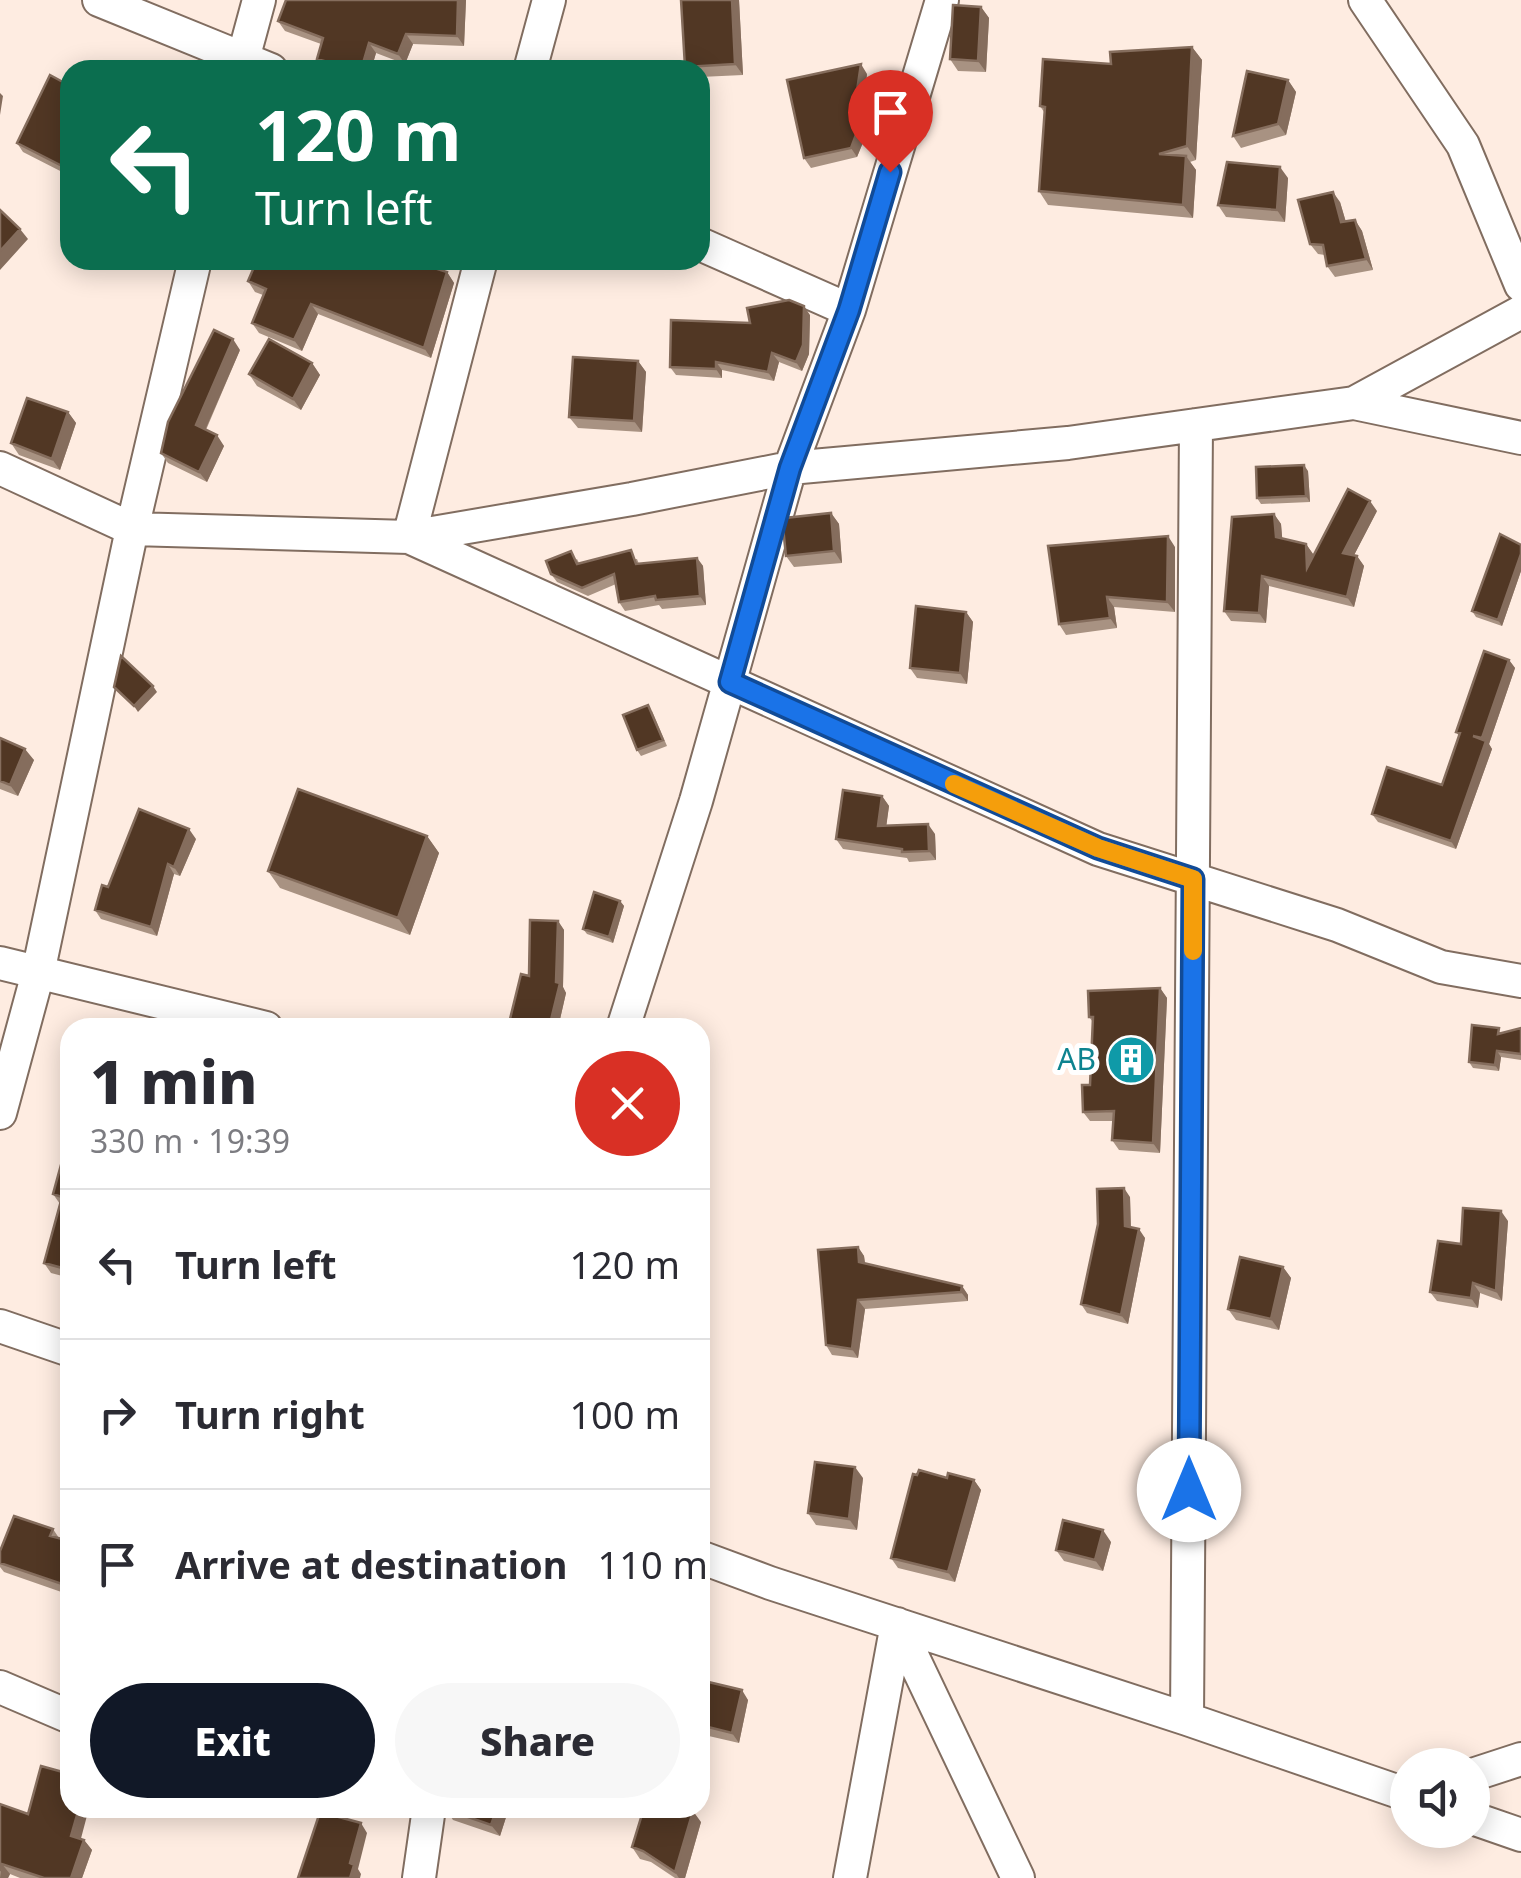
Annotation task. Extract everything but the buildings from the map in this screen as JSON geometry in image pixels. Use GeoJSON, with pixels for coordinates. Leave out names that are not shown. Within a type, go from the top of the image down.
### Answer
{"type":"FeatureCollection","features":[{"type":"Feature","properties":{"kind":"street"},"geometry":{"type":"LineString","coordinates":[[99,0],[237,60]]}},
{"type":"Feature","properties":{"kind":"street"},"geometry":{"type":"LineString","coordinates":[[252,60],[260,0]]}},
{"type":"Feature","properties":{"kind":"street"},"geometry":{"type":"LineString","coordinates":[[533,60],[549,0]]}},
{"type":"Feature","properties":{"kind":"street"},"geometry":{"type":"LineString","coordinates":[[627,1018],[696,801],[790,468],[849,310],[942,0]]}},
{"type":"Feature","properties":{"kind":"street"},"geometry":{"type":"LineString","coordinates":[[1364,0],[1464,145],[1521,285]]}},
{"type":"Feature","properties":{"kind":"street"},"geometry":{"type":"LineString","coordinates":[[710,248],[849,310]]}},
{"type":"Feature","properties":{"kind":"street"},"geometry":{"type":"LineString","coordinates":[[0,1113],[38,974],[132,528],[193,270]]}},
{"type":"Feature","properties":{"kind":"street"},"geometry":{"type":"LineString","coordinates":[[408,536],[477,270]]}},
{"type":"Feature","properties":{"kind":"street"},"geometry":{"type":"LineString","coordinates":[[1354,403],[1521,312]]}},
{"type":"Feature","properties":{"kind":"street"},"geometry":{"type":"LineString","coordinates":[[0,468],[132,528],[408,536],[790,468],[1068,443],[1354,403],[1521,438]]}},
{"type":"Feature","properties":{"kind":"street"},"geometry":{"type":"LineString","coordinates":[[1187,1719],[1196,425]]}},
{"type":"Feature","properties":{"kind":"street"},"geometry":{"type":"LineString","coordinates":[[408,536],[1098,848],[1338,925],[1441,967],[1521,981]]}},
{"type":"Feature","properties":{"kind":"street"},"geometry":{"type":"LineString","coordinates":[[0,963],[220,1018]]}},
{"type":"Feature","properties":{"kind":"street"},"geometry":{"type":"LineString","coordinates":[[0,1326],[60,1347]]}},
{"type":"Feature","properties":{"kind":"street"},"geometry":{"type":"LineString","coordinates":[[710,1560],[1390,1789]]}},
{"type":"Feature","properties":{"kind":"street"},"geometry":{"type":"LineString","coordinates":[[850,1878],[897,1624]]}},
{"type":"Feature","properties":{"kind":"street"},"geometry":{"type":"LineString","coordinates":[[897,1624],[1018,1878]]}},
{"type":"Feature","properties":{"kind":"street"},"geometry":{"type":"LineString","coordinates":[[0,1687],[60,1714]]}},
{"type":"Feature","properties":{"kind":"street"},"geometry":{"type":"LineString","coordinates":[[1490,1769],[1521,1760]]}},
{"type":"Feature","properties":{"kind":"street"},"geometry":{"type":"LineString","coordinates":[[419,1878],[428,1818]]}},
{"type":"Feature","properties":{"kind":"street"},"geometry":{"type":"LineString","coordinates":[[1490,1824],[1521,1835]]}},
{"type":"Feature","properties":{"kind":"slow traffic"},"geometry":{"type":"LineString","coordinates":[[954,784],[1098,848],[1193,879],[1193,951]]}},
{"type":"Feature","properties":{"kind":"place","name":"AB"},"geometry":{"type":"Point","coordinates":[1131,1060]}},
{"type":"Feature","properties":{"kind":"route"},"geometry":{"type":"LineString","coordinates":[[890,172],[849,310],[790,468],[730,682],[1098,848],[1193,879],[1189,1490]]}}]}
